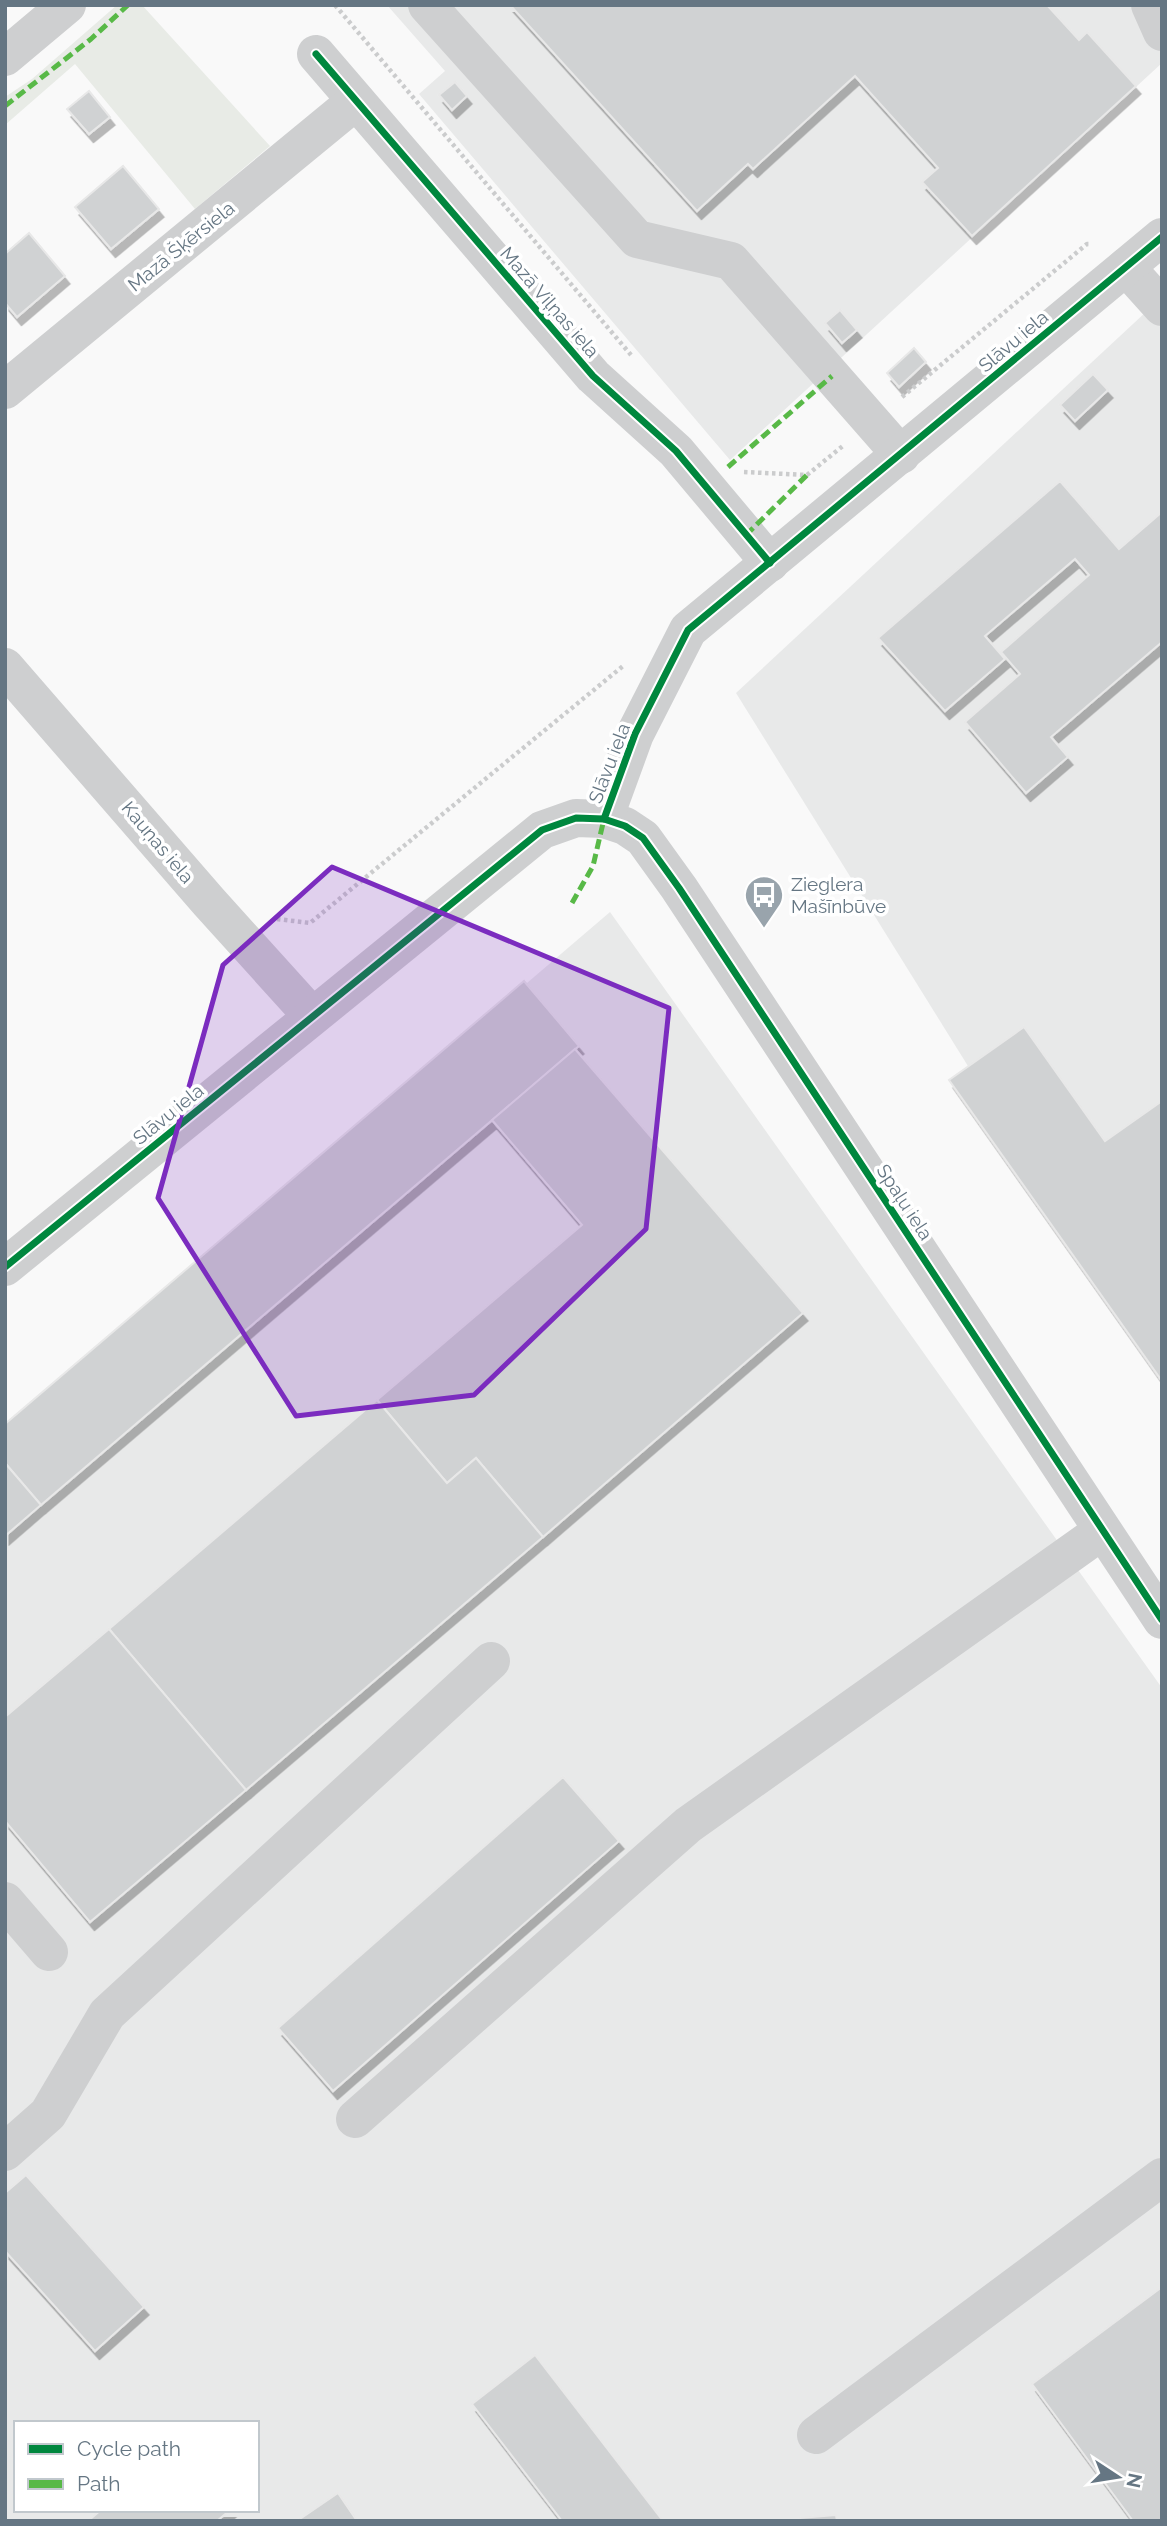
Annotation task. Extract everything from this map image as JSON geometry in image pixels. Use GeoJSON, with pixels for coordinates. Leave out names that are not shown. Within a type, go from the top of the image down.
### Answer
{"type":"FeatureCollection","features":[{"type":"Feature","properties":{"kind":"street"},"geometry":{"type":"LineString","coordinates":[[5,57],[67,5]]}},
{"type":"Feature","properties":{"kind":"street"},"geometry":{"type":"LineString","coordinates":[[427,5],[637,239],[731,261],[901,455]]}},
{"type":"Feature","properties":{"kind":"street"},"geometry":{"type":"LineString","coordinates":[[1150,5],[1162,32]]}},
{"type":"Feature","properties":{"kind":"street","name":"Mazā Viļņas iela"},"geometry":{"type":"LineString","coordinates":[[316,54],[593,376],[677,451],[770,563]]}},
{"type":"Feature","properties":{"kind":"street","name":"Mazā Šķērsiela"},"geometry":{"type":"LineString","coordinates":[[5,390],[356,101]]}},
{"type":"Feature","properties":{"kind":"street"},"geometry":{"type":"LineString","coordinates":[[1147,249],[1162,307]]}},
{"type":"Feature","properties":{"kind":"street","name":"Slāvu iela"},"geometry":{"type":"LineString","coordinates":[[5,1267],[542,830],[576,818],[604,819],[635,734],[688,630],[1147,249]]}},
{"type":"Feature","properties":{"kind":"street","name":"Kauņas iela"},"geometry":{"type":"LineString","coordinates":[[11,684],[312,1016]]}},
{"type":"Feature","properties":{"kind":"street","name":"Spaļu iela"},"geometry":{"type":"LineString","coordinates":[[604,819],[643,838],[679,888],[1162,1620]]}},
{"type":"Feature","properties":{"kind":"street"},"geometry":{"type":"LineString","coordinates":[[355,2119],[688,1825],[1102,1531]]}},
{"type":"Feature","properties":{"kind":"street"},"geometry":{"type":"LineString","coordinates":[[5,2152],[48,2114],[107,2014],[491,1661]]}},
{"type":"Feature","properties":{"kind":"street"},"geometry":{"type":"LineString","coordinates":[[5,1901],[49,1952]]}},
{"type":"Feature","properties":{"kind":"street"},"geometry":{"type":"LineString","coordinates":[[816,2435],[1162,2177]]}},
{"type":"Feature","properties":{"kind":"path"},"geometry":{"type":"LineString","coordinates":[[335,5],[638,362]]}},
{"type":"Feature","properties":{"kind":"path"},"geometry":{"type":"LineString","coordinates":[[733,471],[807,475],[1087,244],[1147,249]]}},
{"type":"Feature","properties":{"kind":"path"},"geometry":{"type":"LineString","coordinates":[[270,918],[310,923],[631,660]]}},
{"type":"Feature","properties":{"kind":"highlighted area"},"geometry":{"type":"Polygon","coordinates":[[[332,867],[669,1008],[646,1229],[474,1395],[296,1416],[158,1198],[223,965],[332,867]]]}},
{"type":"Feature","properties":{"kind":"shaded area"},"geometry":{"type":"Polygon","coordinates":[[[117,5],[142,5],[270,146],[195,209],[75,64],[5,125],[5,97],[32,79],[117,5]]]}},
{"type":"Feature","properties":{"kind":"shaded area"},"geometry":{"type":"Polygon","coordinates":[[[387,5],[1162,5],[1162,63],[730,460],[419,94],[445,71],[387,5]]]}},
{"type":"Feature","properties":{"kind":"shaded area"},"geometry":{"type":"Polygon","coordinates":[[[1162,297],[1162,1378],[736,693],[1162,297]]]}},
{"type":"Feature","properties":{"kind":"shaded area"},"geometry":{"type":"Polygon","coordinates":[[[610,912],[1162,1688],[1162,2521],[5,2521],[5,1429],[610,912]]]}},
{"type":"Feature","properties":{"kind":"building"},"geometry":{"type":"Polygon","coordinates":[[[510,5],[1047,5],[1079,40],[1087,32],[1136,86],[972,236],[922,182],[938,168],[855,76],[753,169],[748,164],[697,211],[510,5]]]}},
{"type":"Feature","properties":{"kind":"building"},"geometry":{"type":"Polygon","coordinates":[[[455,82],[467,96],[452,110],[439,95],[455,82]]]}},
{"type":"Feature","properties":{"kind":"building"},"geometry":{"type":"Polygon","coordinates":[[[89,91],[110,117],[89,134],[67,109],[89,91]]]}},
{"type":"Feature","properties":{"kind":"building"},"geometry":{"type":"Polygon","coordinates":[[[123,166],[159,209],[111,249],[75,207],[123,166]]]}},
{"type":"Feature","properties":{"kind":"building"},"geometry":{"type":"Polygon","coordinates":[[[29,233],[65,276],[17,317],[5,303],[5,254],[29,233]]]}},
{"type":"Feature","properties":{"kind":"building"},"geometry":{"type":"Polygon","coordinates":[[[840,310],[857,330],[842,343],[825,323],[840,310]]]}},
{"type":"Feature","properties":{"kind":"building"},"geometry":{"type":"Polygon","coordinates":[[[914,348],[926,362],[899,387],[887,373],[914,348]]]}},
{"type":"Feature","properties":{"kind":"building"},"geometry":{"type":"Polygon","coordinates":[[[1093,374],[1108,390],[1075,421],[1060,405],[1093,374]]]}},
{"type":"Feature","properties":{"kind":"building"},"geometry":{"type":"Polygon","coordinates":[[[1060,481],[1119,549],[1162,512],[1162,642],[1051,737],[1068,757],[1026,793],[965,722],[1020,674],[1001,652],[1089,575],[1075,559],[985,636],[1005,659],[945,711],[878,638],[1060,481]]]}},
{"type":"Feature","properties":{"kind":"building"},"geometry":{"type":"Polygon","coordinates":[[[524,981],[579,1046],[41,1505],[5,1463],[5,1424],[524,981]]]}},
{"type":"Feature","properties":{"kind":"building"},"geometry":{"type":"Polygon","coordinates":[[[1024,1027],[1105,1141],[1162,1101],[1162,1381],[949,1080],[1024,1027]]]}},
{"type":"Feature","properties":{"kind":"building"},"geometry":{"type":"Polygon","coordinates":[[[575,1049],[803,1313],[543,1537],[476,1458],[447,1483],[377,1400],[582,1225],[492,1120],[575,1049]]]}},
{"type":"Feature","properties":{"kind":"building"},"geometry":{"type":"Polygon","coordinates":[[[377,1400],[447,1483],[476,1458],[543,1537],[246,1790],[109,1629],[377,1400]]]}},
{"type":"Feature","properties":{"kind":"building"},"geometry":{"type":"Polygon","coordinates":[[[5,1463],[41,1505],[5,1536],[5,1463]]]}},
{"type":"Feature","properties":{"kind":"building"},"geometry":{"type":"Polygon","coordinates":[[[109,1629],[246,1790],[90,1922],[5,1821],[5,1717],[109,1629]]]}},
{"type":"Feature","properties":{"kind":"building"},"geometry":{"type":"Polygon","coordinates":[[[563,1777],[619,1841],[333,2091],[278,2028],[563,1777]]]}},
{"type":"Feature","properties":{"kind":"building"},"geometry":{"type":"Polygon","coordinates":[[[26,2175],[144,2307],[95,2351],[5,2251],[5,2193],[26,2175]]]}},
{"type":"Feature","properties":{"kind":"building"},"geometry":{"type":"Polygon","coordinates":[[[1162,2287],[1162,2521],[1133,2521],[1032,2384],[1162,2287]]]}},
{"type":"Feature","properties":{"kind":"building"},"geometry":{"type":"Polygon","coordinates":[[[535,2355],[663,2521],[562,2521],[472,2404],[535,2355]]]}},
{"type":"Feature","properties":{"kind":"building"},"geometry":{"type":"Polygon","coordinates":[[[338,2493],[357,2521],[297,2521],[338,2493]]]}},
{"type":"Feature","properties":{"kind":"building"},"geometry":{"type":"Polygon","coordinates":[[[99,2512],[228,2512],[217,2521],[88,2521],[99,2512]]]}},
{"type":"Feature","properties":{"kind":"building"},"geometry":{"type":"Polygon","coordinates":[[[836,2515],[837,2521],[800,2521],[800,2518],[836,2515]]]}},
{"type":"Feature","properties":{"kind":"marked path"},"geometry":{"type":"LineString","coordinates":[[5,106],[91,39],[128,5]]}},
{"type":"Feature","properties":{"kind":"marked path"},"geometry":{"type":"LineString","coordinates":[[728,467],[832,376]]}},
{"type":"Feature","properties":{"kind":"marked path"},"geometry":{"type":"LineString","coordinates":[[746,535],[807,475]]}},
{"type":"Feature","properties":{"kind":"marked path"},"geometry":{"type":"LineString","coordinates":[[572,903],[593,866],[604,819]]}},
{"type":"Feature","properties":{"kind":"cycle path"},"geometry":{"type":"LineString","coordinates":[[316,54],[593,376],[676,451],[770,563]]}},
{"type":"Feature","properties":{"kind":"cycle path"},"geometry":{"type":"LineString","coordinates":[[5,1267],[542,830],[576,818],[604,819],[635,734],[688,630],[1162,237]]}},
{"type":"Feature","properties":{"kind":"cycle path"},"geometry":{"type":"LineString","coordinates":[[604,819],[625,826],[643,838],[679,888],[1162,1620]]}},
{"type":"Feature","properties":{"kind":"place","name":"Zieglera Mašīnbūve"},"geometry":{"type":"Point","coordinates":[764,929]}}]}
